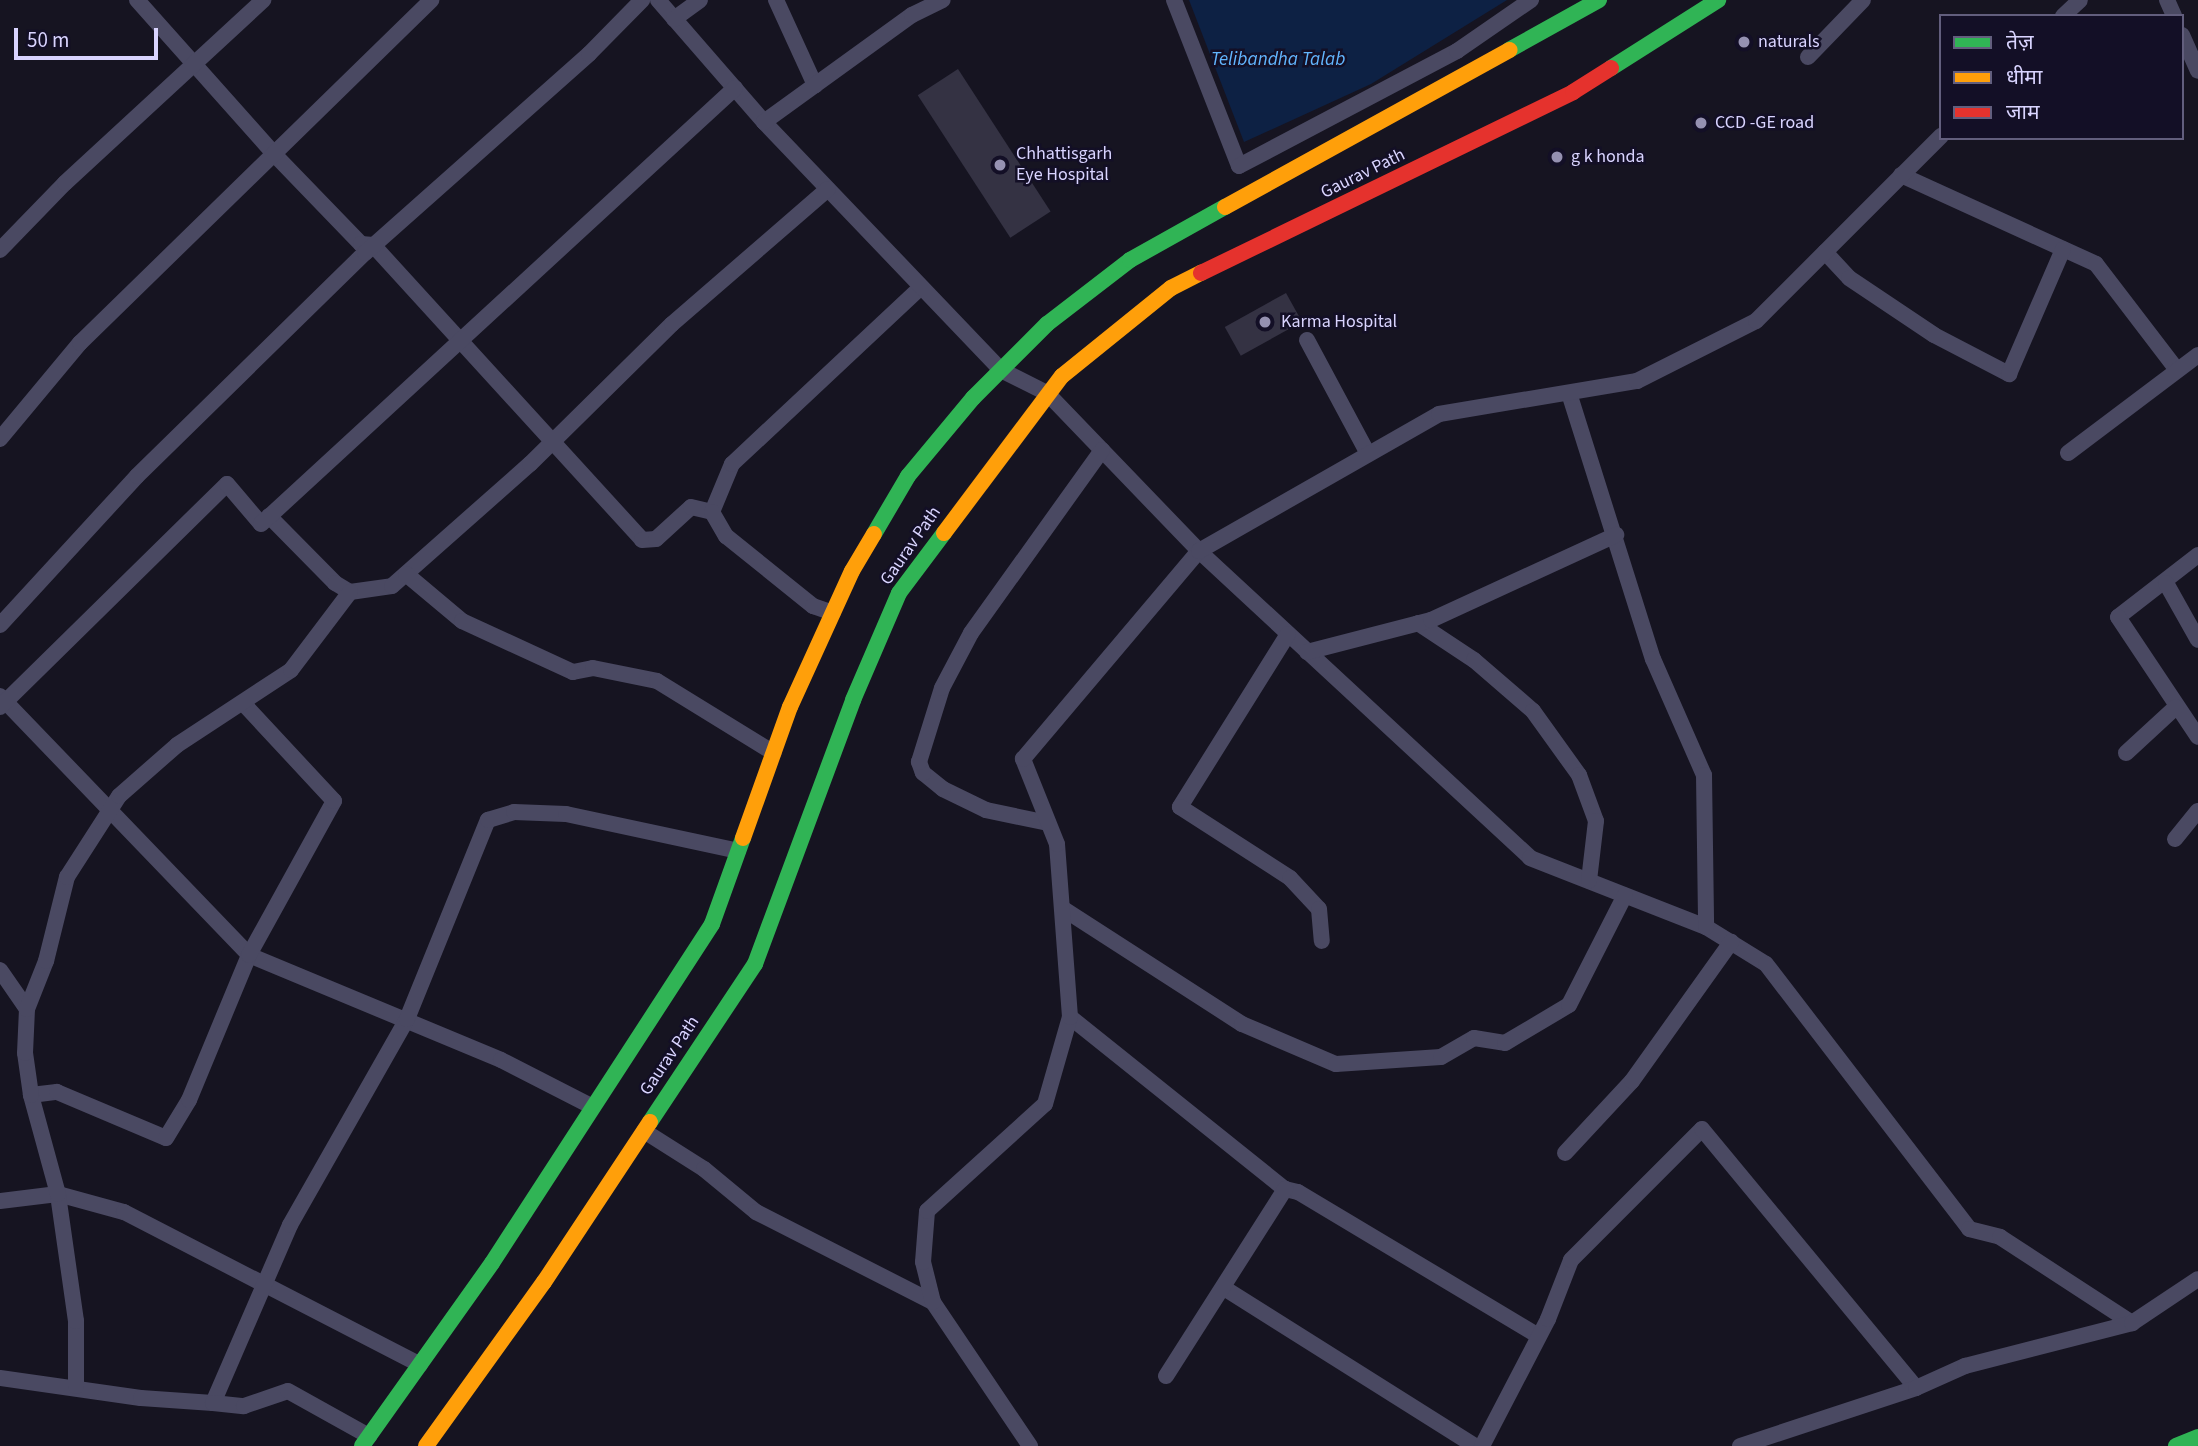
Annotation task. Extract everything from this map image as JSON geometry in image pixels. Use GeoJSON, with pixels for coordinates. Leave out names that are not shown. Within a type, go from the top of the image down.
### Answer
{"type":"FeatureCollection","features":[{"type":"Feature","properties":{"kind":"main road"},"geometry":{"type":"LineString","coordinates":[[365,1441],[420,1365],[712,924],[774,753],[833,613],[908,476],[1001,370],[1047,324],[1130,260],[1599,0]]}},
{"type":"Feature","properties":{"kind":"main road","name":"Gaurav Path"},"geometry":{"type":"LineString","coordinates":[[426,1446],[644,1131],[755,964],[853,699],[900,593],[1062,376],[1171,288],[1573,92],[1718,0]]}},
{"type":"Feature","properties":{"kind":"main road"},"geometry":{"type":"LineString","coordinates":[[2176,1446],[2198,1437]]}},
{"type":"Feature","properties":{"kind":"street"},"geometry":{"type":"LineString","coordinates":[[137,0],[274,154],[361,244],[373,245],[550,444],[642,540],[656,539],[691,507],[712,512],[726,536],[813,606],[833,613]]}},
{"type":"Feature","properties":{"kind":"street"},"geometry":{"type":"LineString","coordinates":[[0,250],[192,64],[263,0]]}},
{"type":"Feature","properties":{"kind":"street"},"geometry":{"type":"LineString","coordinates":[[0,439],[80,343],[432,0]]}},
{"type":"Feature","properties":{"kind":"street"},"geometry":{"type":"LineString","coordinates":[[0,625],[137,476],[373,245],[589,54],[642,0]]}},
{"type":"Feature","properties":{"kind":"street"},"geometry":{"type":"LineString","coordinates":[[658,0],[764,122],[1001,370],[1047,393],[1199,551],[1530,858],[1706,927],[1766,964],[1969,1229],[2000,1237],[2132,1323]]}},
{"type":"Feature","properties":{"kind":"street"},"geometry":{"type":"LineString","coordinates":[[674,19],[700,0]]}},
{"type":"Feature","properties":{"kind":"street"},"geometry":{"type":"LineString","coordinates":[[776,0],[815,85]]}},
{"type":"Feature","properties":{"kind":"street"},"geometry":{"type":"LineString","coordinates":[[764,122],[815,85],[909,8],[943,0]]}},
{"type":"Feature","properties":{"kind":"street"},"geometry":{"type":"LineString","coordinates":[[1174,0],[1239,166],[1457,51],[1531,0]]}},
{"type":"Feature","properties":{"kind":"street"},"geometry":{"type":"LineString","coordinates":[[1808,57],[1863,0]]}},
{"type":"Feature","properties":{"kind":"street"},"geometry":{"type":"LineString","coordinates":[[2065,14],[2080,0]]}},
{"type":"Feature","properties":{"kind":"street"},"geometry":{"type":"LineString","coordinates":[[2184,40],[2198,71]]}},
{"type":"Feature","properties":{"kind":"street"},"geometry":{"type":"LineString","coordinates":[[593,1107],[407,1019],[249,955],[2,701],[227,484],[261,524],[735,88]]}},
{"type":"Feature","properties":{"kind":"street"},"geometry":{"type":"LineString","coordinates":[[1030,1446],[933,1302],[923,1262],[927,1211],[1045,1104],[1070,1017],[1056,844],[1023,760],[1199,551],[1439,414],[1637,382],[1756,321],[1939,138]]}},
{"type":"Feature","properties":{"kind":"street"},"geometry":{"type":"LineString","coordinates":[[1901,176],[2096,264],[2176,370]]}},
{"type":"Feature","properties":{"kind":"street"},"geometry":{"type":"LineString","coordinates":[[270,516],[335,583],[350,592],[392,586],[550,444],[672,324],[828,189]]}},
{"type":"Feature","properties":{"kind":"street"},"geometry":{"type":"LineString","coordinates":[[1825,252],[1849,278],[1934,335],[2009,374],[2063,249]]}},
{"type":"Feature","properties":{"kind":"street"},"geometry":{"type":"LineString","coordinates":[[712,512],[732,464],[921,287]]}},
{"type":"Feature","properties":{"kind":"street"},"geometry":{"type":"LineString","coordinates":[[1307,340],[1368,454]]}},
{"type":"Feature","properties":{"kind":"street"},"geometry":{"type":"LineString","coordinates":[[2068,453],[2198,355]]}},
{"type":"Feature","properties":{"kind":"street"},"geometry":{"type":"LineString","coordinates":[[1569,393],[1653,659],[1704,775],[1706,927]]}},
{"type":"Feature","properties":{"kind":"street"},"geometry":{"type":"LineString","coordinates":[[1048,823],[986,810],[943,789],[923,773],[919,762],[942,688],[971,633],[1102,450]]}},
{"type":"Feature","properties":{"kind":"street"},"geometry":{"type":"LineString","coordinates":[[1307,652],[1418,623],[1616,535]]}},
{"type":"Feature","properties":{"kind":"street"},"geometry":{"type":"LineString","coordinates":[[2198,555],[2166,583],[2118,617],[2198,737]]}},
{"type":"Feature","properties":{"kind":"street"},"geometry":{"type":"LineString","coordinates":[[406,574],[462,621],[573,672],[593,668],[657,681],[774,753]]}},
{"type":"Feature","properties":{"kind":"street"},"geometry":{"type":"LineString","coordinates":[[2166,583],[2198,640]]}},
{"type":"Feature","properties":{"kind":"street"},"geometry":{"type":"LineString","coordinates":[[76,1386],[76,1321],[58,1194],[31,1095],[25,1053],[27,1009],[46,961],[67,877],[108,811],[177,745],[290,670],[350,592]]}},
{"type":"Feature","properties":{"kind":"street"},"geometry":{"type":"LineString","coordinates":[[1418,623],[1474,660],[1533,711],[1579,775],[1596,821],[1590,881]]}},
{"type":"Feature","properties":{"kind":"street"},"geometry":{"type":"LineString","coordinates":[[1288,634],[1180,807],[1290,878],[1319,909],[1322,941]]}},
{"type":"Feature","properties":{"kind":"street"},"geometry":{"type":"LineString","coordinates":[[31,1095],[57,1092],[166,1138],[189,1100],[249,955],[334,801],[243,703]]}},
{"type":"Feature","properties":{"kind":"street"},"geometry":{"type":"LineString","coordinates":[[2126,753],[2176,707]]}},
{"type":"Feature","properties":{"kind":"street"},"geometry":{"type":"LineString","coordinates":[[2175,839],[2198,811]]}},
{"type":"Feature","properties":{"kind":"street"},"geometry":{"type":"LineString","coordinates":[[213,1403],[290,1225],[407,1019],[488,820],[514,812],[566,814],[738,851]]}},
{"type":"Feature","properties":{"kind":"street"},"geometry":{"type":"LineString","coordinates":[[1062,908],[1242,1024],[1336,1064],[1441,1057],[1474,1038],[1505,1043],[1569,1005],[1625,895]]}},
{"type":"Feature","properties":{"kind":"street"},"geometry":{"type":"LineString","coordinates":[[1565,1153],[1632,1081],[1731,942]]}},
{"type":"Feature","properties":{"kind":"street"},"geometry":{"type":"LineString","coordinates":[[0,970],[27,1009]]}},
{"type":"Feature","properties":{"kind":"street"},"geometry":{"type":"LineString","coordinates":[[1070,1017],[1285,1189],[1298,1192],[1537,1335]]}},
{"type":"Feature","properties":{"kind":"street"},"geometry":{"type":"LineString","coordinates":[[1482,1446],[1537,1335],[1548,1319],[1572,1260],[1702,1129],[1916,1388]]}},
{"type":"Feature","properties":{"kind":"street"},"geometry":{"type":"LineString","coordinates":[[644,1131],[704,1169],[756,1212],[933,1302]]}},
{"type":"Feature","properties":{"kind":"street"},"geometry":{"type":"LineString","coordinates":[[1166,1376],[1285,1189]]}},
{"type":"Feature","properties":{"kind":"street"},"geometry":{"type":"LineString","coordinates":[[0,1201],[58,1194],[124,1212],[263,1287],[420,1365]]}},
{"type":"Feature","properties":{"kind":"street"},"geometry":{"type":"LineString","coordinates":[[1740,1446],[1916,1388],[1965,1366],[2132,1323],[2198,1279]]}},
{"type":"Feature","properties":{"kind":"street"},"geometry":{"type":"LineString","coordinates":[[1223,1288],[1475,1446]]}},
{"type":"Feature","properties":{"kind":"street"},"geometry":{"type":"LineString","coordinates":[[0,1378],[76,1386],[141,1398],[244,1406],[288,1391],[365,1441]]}},
{"type":"Feature","properties":{"kind":"water","name":"Telibandha Talab"},"geometry":{"type":"Polygon","coordinates":[[[1189,0],[1507,0],[1371,84],[1244,142],[1189,0]]]}},
{"type":"Feature","properties":{"kind":"building"},"geometry":{"type":"Polygon","coordinates":[[[958,69],[1051,212],[1010,238],[918,95],[958,69]]]}},
{"type":"Feature","properties":{"kind":"building"},"geometry":{"type":"Polygon","coordinates":[[[1286,293],[1302,322],[1241,356],[1225,327],[1286,293]]]}},
{"type":"Feature","properties":{"kind":"traffic: fast"},"geometry":{"type":"LineString","coordinates":[[1509,50],[1599,0]]}},
{"type":"Feature","properties":{"kind":"traffic: fast"},"geometry":{"type":"LineString","coordinates":[[1611,68],[1718,0]]}},
{"type":"Feature","properties":{"kind":"traffic: fast"},"geometry":{"type":"LineString","coordinates":[[874,534],[908,476],[973,398],[1047,324],[1130,260],[1225,207]]}},
{"type":"Feature","properties":{"kind":"traffic: fast"},"geometry":{"type":"LineString","coordinates":[[650,1122],[755,964],[853,700],[899,593],[944,533]]}},
{"type":"Feature","properties":{"kind":"traffic: fast"},"geometry":{"type":"LineString","coordinates":[[362,1446],[492,1263],[712,924],[743,838]]}},
{"type":"Feature","properties":{"kind":"traffic: fast"},"geometry":{"type":"LineString","coordinates":[[2176,1446],[2198,1437]]}},
{"type":"Feature","properties":{"kind":"traffic: slow"},"geometry":{"type":"LineString","coordinates":[[1225,207],[1509,50]]}},
{"type":"Feature","properties":{"kind":"traffic: slow"},"geometry":{"type":"LineString","coordinates":[[944,533],[1062,376],[1171,288],[1201,273]]}},
{"type":"Feature","properties":{"kind":"traffic: slow"},"geometry":{"type":"LineString","coordinates":[[743,838],[790,707],[852,571],[874,534]]}},
{"type":"Feature","properties":{"kind":"traffic: slow"},"geometry":{"type":"LineString","coordinates":[[426,1446],[544,1282],[650,1122]]}},
{"type":"Feature","properties":{"kind":"traffic: jam"},"geometry":{"type":"LineString","coordinates":[[1201,273],[1573,92],[1611,68]]}},
{"type":"Feature","properties":{"kind":"place","name":"naturals"},"geometry":{"type":"Point","coordinates":[1744,42]}},
{"type":"Feature","properties":{"kind":"place","name":"CCD -GE road"},"geometry":{"type":"Point","coordinates":[1701,123]}},
{"type":"Feature","properties":{"kind":"place","name":"g k honda"},"geometry":{"type":"Point","coordinates":[1557,157]}},
{"type":"Feature","properties":{"kind":"place","name":"Chhattisgarh Eye Hospital"},"geometry":{"type":"Point","coordinates":[1000,165]}},
{"type":"Feature","properties":{"kind":"place","name":"Karma Hospital"},"geometry":{"type":"Point","coordinates":[1265,322]}}]}
